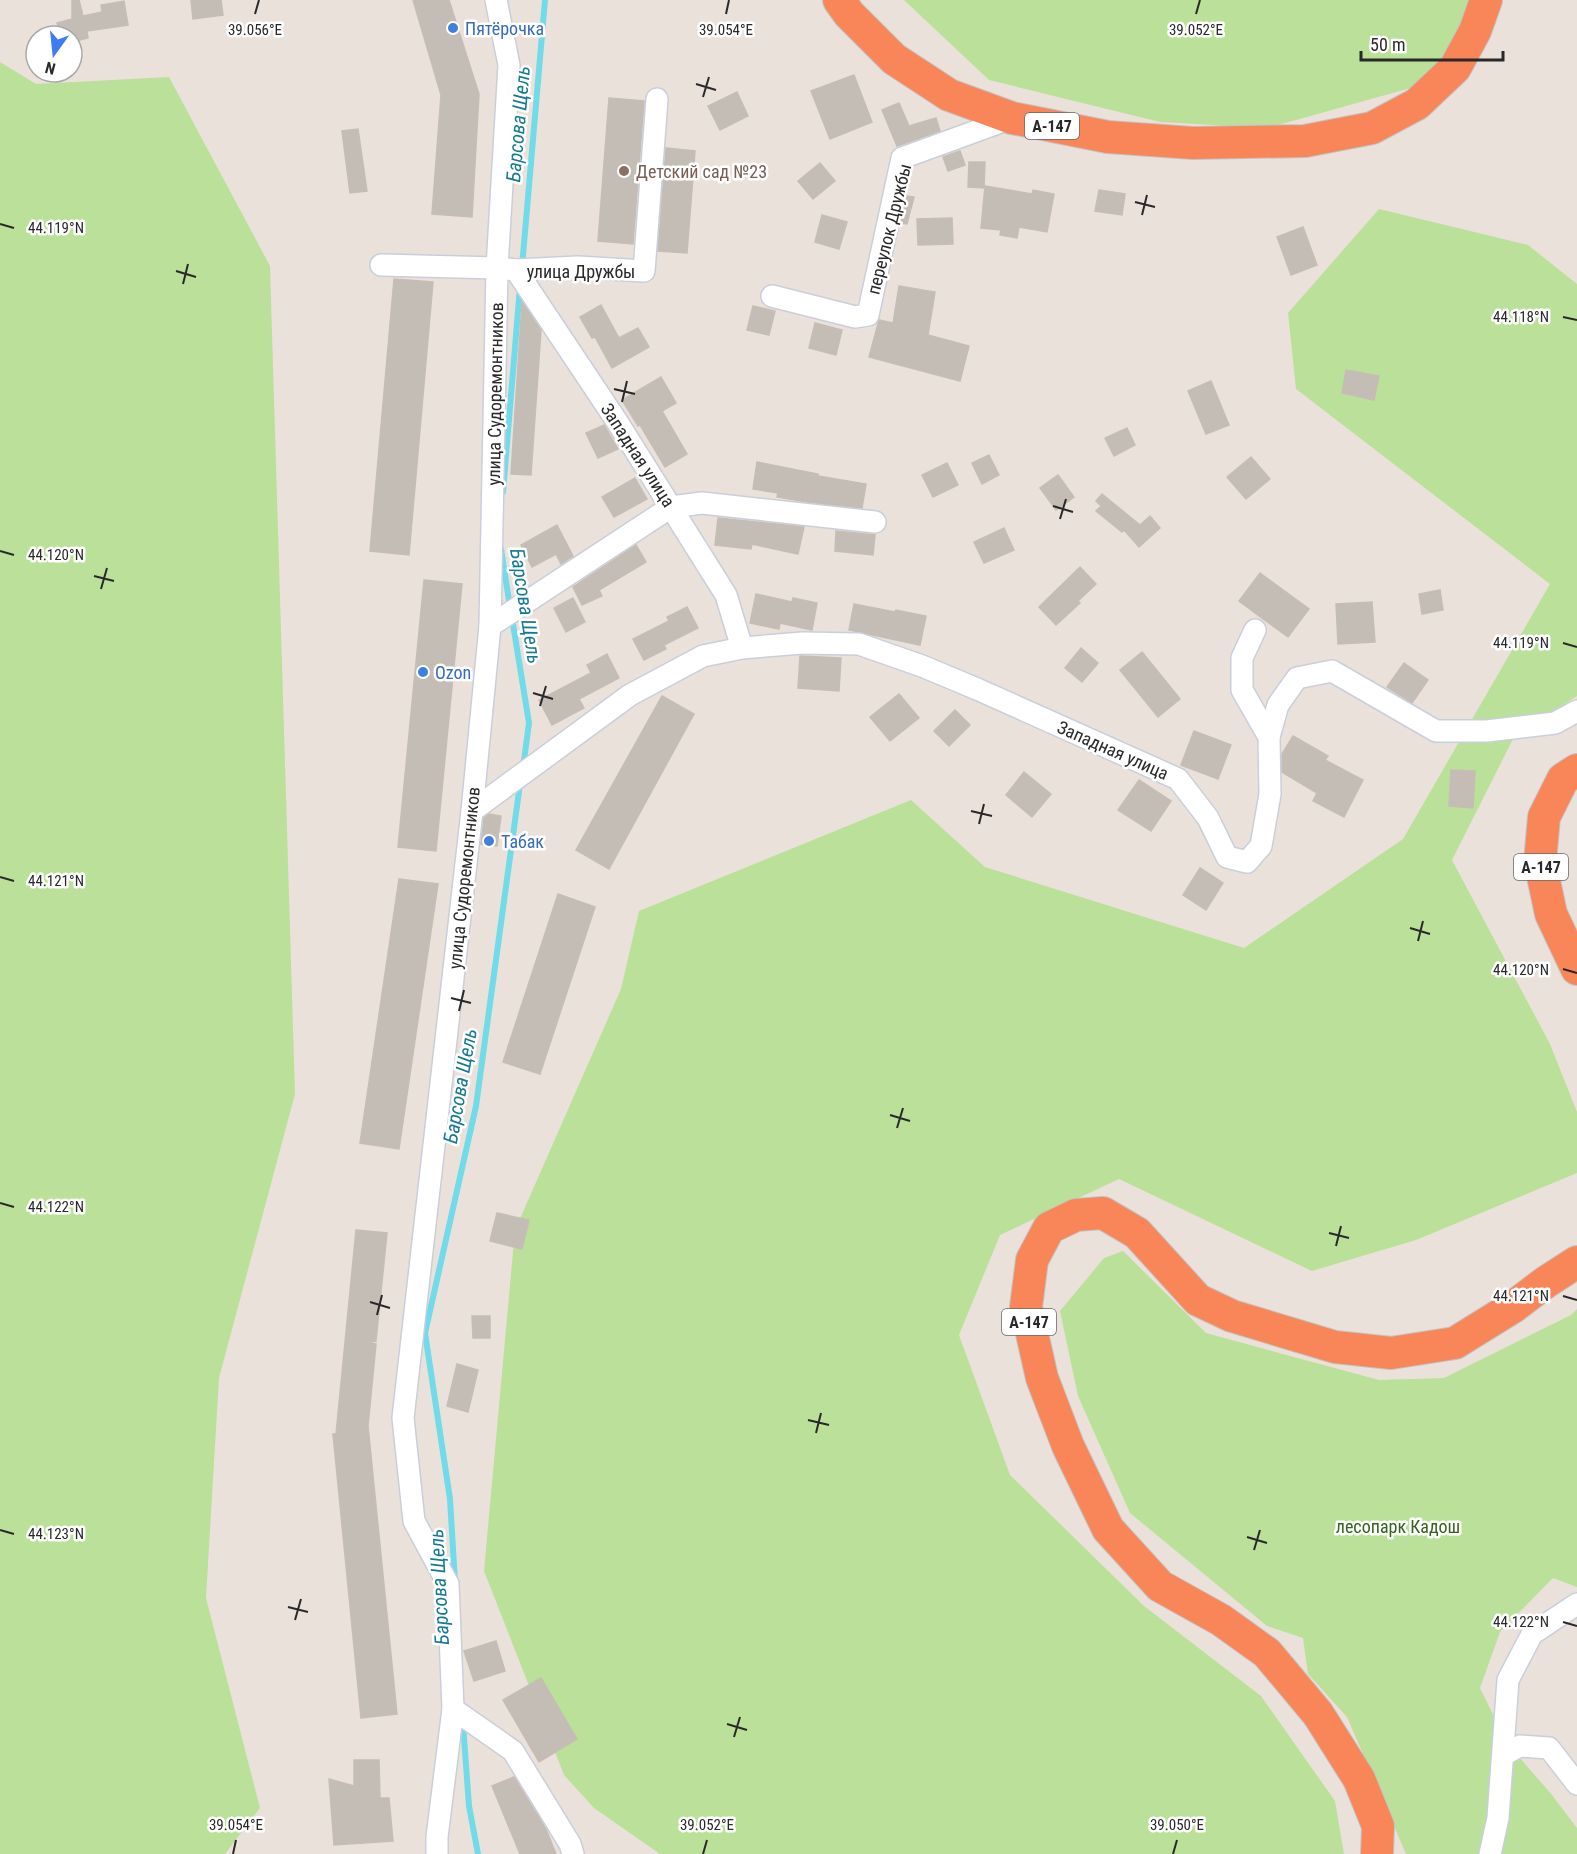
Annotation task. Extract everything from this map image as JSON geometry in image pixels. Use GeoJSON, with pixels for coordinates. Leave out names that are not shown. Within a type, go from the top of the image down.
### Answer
{"type":"FeatureCollection","features":[{"type":"Feature","properties":{"kind":"highway","name":"А-147"},"geometry":{"type":"LineString","coordinates":[[839,0],[849,14],[894,59],[949,95],[1012,118],[1108,137],[1193,143],[1305,141],[1372,128],[1417,104],[1455,68],[1475,31],[1486,0]]}},
{"type":"Feature","properties":{"kind":"highway","name":"А-147"},"geometry":{"type":"LineString","coordinates":[[1577,770],[1563,779],[1544,817],[1540,862],[1551,914],[1577,969]]}},
{"type":"Feature","properties":{"kind":"highway","name":"А-147"},"geometry":{"type":"LineString","coordinates":[[1377,1854],[1378,1826],[1359,1779],[1311,1705],[1267,1653],[1221,1620],[1160,1586],[1108,1529],[1068,1446],[1042,1378],[1026,1307],[1032,1260],[1049,1228],[1076,1215],[1103,1213],[1137,1233],[1198,1300],[1232,1316],[1335,1347],[1391,1353],[1455,1343],[1577,1262]]}},
{"type":"Feature","properties":{"kind":"street","name":"улица Судоремонтников"},"geometry":{"type":"LineString","coordinates":[[437,1854],[437,1837],[453,1709],[448,1584],[414,1521],[403,1418],[472,811],[490,626],[507,269],[509,64],[496,0]]}},
{"type":"Feature","properties":{"kind":"street","name":"улица Дружбы"},"geometry":{"type":"LineString","coordinates":[[381,265],[507,269],[578,267],[644,271],[657,99]]}},
{"type":"Feature","properties":{"kind":"street","name":"переулок Дружбы"},"geometry":{"type":"LineString","coordinates":[[772,296],[855,317],[868,315],[902,158],[1012,118]]}},
{"type":"Feature","properties":{"kind":"street","name":"Западная улица"},"geometry":{"type":"LineString","coordinates":[[507,269],[612,413],[671,507],[726,596],[742,648]]}},
{"type":"Feature","properties":{"kind":"street"},"geometry":{"type":"LineString","coordinates":[[490,626],[671,507],[702,503],[875,522]]}},
{"type":"Feature","properties":{"kind":"street"},"geometry":{"type":"LineString","coordinates":[[1255,630],[1242,658],[1242,690],[1269,736]]}},
{"type":"Feature","properties":{"kind":"street","name":"Западная улица"},"geometry":{"type":"LineString","coordinates":[[472,811],[630,695],[703,656],[742,648],[802,643],[859,644],[922,666],[977,689],[1178,779],[1208,818],[1227,856],[1247,862],[1262,846],[1270,794],[1269,736],[1278,705],[1297,678],[1332,671],[1436,730],[1487,731],[1555,723],[1577,711]]}},
{"type":"Feature","properties":{"kind":"street"},"geometry":{"type":"LineString","coordinates":[[1490,1854],[1498,1818],[1508,1680],[1532,1634],[1577,1604]]}},
{"type":"Feature","properties":{"kind":"street"},"geometry":{"type":"LineString","coordinates":[[453,1709],[513,1751],[571,1849],[590,1854]]}},
{"type":"Feature","properties":{"kind":"street"},"geometry":{"type":"LineString","coordinates":[[1503,1755],[1520,1746],[1549,1748],[1577,1784]]}},
{"type":"Feature","properties":{"kind":"green space"},"geometry":{"type":"Polygon","coordinates":[[[904,0],[1479,0],[1425,84],[1267,128],[1160,122],[989,80],[904,0]]]}},
{"type":"Feature","properties":{"kind":"green space"},"geometry":{"type":"Polygon","coordinates":[[[0,62],[24,77],[24,84],[84,84],[84,81],[169,77],[270,266],[295,1094],[219,1378],[206,1598],[260,1808],[225,1854],[0,1854],[0,62]]]}},
{"type":"Feature","properties":{"kind":"green space"},"geometry":{"type":"Polygon","coordinates":[[[1379,209],[1528,245],[1577,284],[1577,696],[1514,737],[1452,860],[1550,1044],[1577,1112],[1577,1173],[1416,1240],[1312,1271],[1119,1179],[1000,1235],[959,1335],[1010,1475],[1144,1606],[1261,1696],[1335,1801],[1344,1854],[660,1854],[594,1808],[564,1775],[484,1571],[515,1230],[621,989],[639,911],[911,800],[985,867],[1244,948],[1403,839],[1550,584],[1296,389],[1288,313],[1379,209]]]}},
{"type":"Feature","properties":{"kind":"green space","name":"лесопарк Кадош"},"geometry":{"type":"Polygon","coordinates":[[[1123,1251],[1206,1333],[1379,1380],[1444,1378],[1571,1315],[1577,1309],[1577,1587],[1553,1578],[1500,1632],[1480,1688],[1507,1743],[1577,1828],[1577,1854],[1406,1854],[1347,1717],[1308,1674],[1303,1638],[1267,1626],[1130,1513],[1078,1396],[1060,1311],[1104,1258],[1123,1251]]]}},
{"type":"Feature","properties":{"kind":"building"},"geometry":{"type":"Polygon","coordinates":[[[72,0],[79,0],[83,16],[102,12],[101,5],[124,1],[128,25],[87,31],[88,38],[84,39],[84,24],[57,23],[72,19],[72,0]]]}},
{"type":"Feature","properties":{"kind":"building"},"geometry":{"type":"Polygon","coordinates":[[[191,0],[221,0],[223,15],[193,19],[191,0]]]}},
{"type":"Feature","properties":{"kind":"building"},"geometry":{"type":"Polygon","coordinates":[[[413,0],[449,0],[479,94],[472,217],[432,214],[441,95],[413,0]]]}},
{"type":"Feature","properties":{"kind":"building"},"geometry":{"type":"Polygon","coordinates":[[[854,75],[872,122],[830,139],[811,91],[854,75]]]}},
{"type":"Feature","properties":{"kind":"building"},"geometry":{"type":"Polygon","coordinates":[[[737,92],[748,116],[720,130],[708,106],[737,92]]]}},
{"type":"Feature","properties":{"kind":"building","name":"Детский сад №23"},"geometry":{"type":"Polygon","coordinates":[[[609,98],[644,101],[633,244],[598,241],[609,98]]]}},
{"type":"Feature","properties":{"kind":"building"},"geometry":{"type":"Polygon","coordinates":[[[899,103],[909,126],[936,118],[940,131],[897,146],[882,110],[899,103]]]}},
{"type":"Feature","properties":{"kind":"building"},"geometry":{"type":"Polygon","coordinates":[[[358,129],[367,191],[350,193],[342,131],[358,129]]]}},
{"type":"Feature","properties":{"kind":"building"},"geometry":{"type":"Polygon","coordinates":[[[666,148],[695,151],[687,253],[658,251],[666,148]]]}},
{"type":"Feature","properties":{"kind":"building"},"geometry":{"type":"Polygon","coordinates":[[[960,151],[965,165],[948,171],[943,157],[960,151]]]}},
{"type":"Feature","properties":{"kind":"building"},"geometry":{"type":"Polygon","coordinates":[[[969,162],[985,162],[984,188],[968,187],[969,162]]]}},
{"type":"Feature","properties":{"kind":"building"},"geometry":{"type":"Polygon","coordinates":[[[820,163],[835,181],[813,199],[798,181],[820,163]]]}},
{"type":"Feature","properties":{"kind":"building"},"geometry":{"type":"Polygon","coordinates":[[[985,186],[1032,194],[1033,190],[1054,194],[1047,232],[1019,227],[1017,238],[1000,235],[1001,230],[981,228],[985,186]]]}},
{"type":"Feature","properties":{"kind":"building"},"geometry":{"type":"Polygon","coordinates":[[[1099,190],[1125,194],[1122,215],[1095,211],[1099,190]]]}},
{"type":"Feature","properties":{"kind":"building"},"geometry":{"type":"Polygon","coordinates":[[[907,196],[914,197],[907,224],[901,223],[907,196]]]}},
{"type":"Feature","properties":{"kind":"building"},"geometry":{"type":"Polygon","coordinates":[[[822,215],[847,222],[839,249],[815,242],[822,215]]]}},
{"type":"Feature","properties":{"kind":"building"},"geometry":{"type":"Polygon","coordinates":[[[952,218],[953,244],[918,245],[917,219],[952,218]]]}},
{"type":"Feature","properties":{"kind":"building"},"geometry":{"type":"Polygon","coordinates":[[[1303,227],[1317,265],[1291,275],[1277,237],[1303,227]]]}},
{"type":"Feature","properties":{"kind":"building"},"geometry":{"type":"Polygon","coordinates":[[[394,279],[433,282],[409,555],[370,551],[394,279]]]}},
{"type":"Feature","properties":{"kind":"building"},"geometry":{"type":"Polygon","coordinates":[[[899,286],[935,292],[928,335],[969,346],[960,381],[869,357],[879,320],[893,323],[899,286]]]}},
{"type":"Feature","properties":{"kind":"building"},"geometry":{"type":"Polygon","coordinates":[[[522,302],[541,330],[531,475],[511,474],[522,302]]]}},
{"type":"Feature","properties":{"kind":"building"},"geometry":{"type":"Polygon","coordinates":[[[601,305],[619,338],[638,328],[649,347],[612,368],[595,337],[592,338],[580,317],[601,305]]]}},
{"type":"Feature","properties":{"kind":"building"},"geometry":{"type":"Polygon","coordinates":[[[753,306],[775,311],[769,335],[747,330],[753,306]]]}},
{"type":"Feature","properties":{"kind":"building"},"geometry":{"type":"Polygon","coordinates":[[[815,323],[842,330],[836,355],[809,348],[815,323]]]}},
{"type":"Feature","properties":{"kind":"building"},"geometry":{"type":"Polygon","coordinates":[[[1346,370],[1379,376],[1374,400],[1342,393],[1346,370]]]}},
{"type":"Feature","properties":{"kind":"building"},"geometry":{"type":"Polygon","coordinates":[[[661,377],[676,403],[662,411],[687,454],[665,467],[622,400],[661,377]]]}},
{"type":"Feature","properties":{"kind":"building"},"geometry":{"type":"Polygon","coordinates":[[[1211,381],[1229,425],[1206,434],[1188,391],[1211,381]]]}},
{"type":"Feature","properties":{"kind":"building"},"geometry":{"type":"Polygon","coordinates":[[[604,425],[618,449],[598,458],[586,433],[604,425]]]}},
{"type":"Feature","properties":{"kind":"building"},"geometry":{"type":"Polygon","coordinates":[[[1127,428],[1135,445],[1114,456],[1105,438],[1127,428]]]}},
{"type":"Feature","properties":{"kind":"building"},"geometry":{"type":"Polygon","coordinates":[[[989,455],[999,475],[982,484],[972,463],[989,455]]]}},
{"type":"Feature","properties":{"kind":"building"},"geometry":{"type":"Polygon","coordinates":[[[1251,457],[1270,479],[1246,499],[1227,477],[1251,457]]]}},
{"type":"Feature","properties":{"kind":"building"},"geometry":{"type":"Polygon","coordinates":[[[757,462],[866,484],[862,508],[777,497],[778,493],[753,489],[757,462]]]}},
{"type":"Feature","properties":{"kind":"building"},"geometry":{"type":"Polygon","coordinates":[[[947,463],[958,485],[933,497],[922,475],[947,463]]]}},
{"type":"Feature","properties":{"kind":"building"},"geometry":{"type":"Polygon","coordinates":[[[1058,475],[1074,497],[1056,510],[1040,488],[1058,475]]]}},
{"type":"Feature","properties":{"kind":"building"},"geometry":{"type":"Polygon","coordinates":[[[635,478],[647,499],[614,517],[602,497],[635,478]]]}},
{"type":"Feature","properties":{"kind":"building"},"geometry":{"type":"Polygon","coordinates":[[[1102,494],[1140,525],[1150,516],[1160,528],[1139,547],[1124,530],[1122,532],[1096,511],[1101,506],[1096,501],[1102,494]]]}},
{"type":"Feature","properties":{"kind":"building"},"geometry":{"type":"Polygon","coordinates":[[[718,518],[804,527],[798,554],[752,544],[751,549],[715,545],[718,518]]]}},
{"type":"Feature","properties":{"kind":"building"},"geometry":{"type":"Polygon","coordinates":[[[557,525],[573,556],[561,564],[556,554],[532,567],[521,545],[557,525]]]}},
{"type":"Feature","properties":{"kind":"building"},"geometry":{"type":"Polygon","coordinates":[[[1004,528],[1014,550],[984,563],[974,542],[1004,528]]]}},
{"type":"Feature","properties":{"kind":"building"},"geometry":{"type":"Polygon","coordinates":[[[836,531],[875,535],[873,555],[835,551],[836,531]]]}},
{"type":"Feature","properties":{"kind":"building"},"geometry":{"type":"Polygon","coordinates":[[[636,545],[646,562],[599,590],[602,596],[582,605],[573,587],[636,545]]]}},
{"type":"Feature","properties":{"kind":"building"},"geometry":{"type":"Polygon","coordinates":[[[1080,567],[1096,584],[1078,601],[1080,603],[1056,625],[1039,607],[1080,567]]]}},
{"type":"Feature","properties":{"kind":"building"},"geometry":{"type":"Polygon","coordinates":[[[1260,573],[1309,609],[1288,637],[1239,601],[1260,573]]]}},
{"type":"Feature","properties":{"kind":"building"},"geometry":{"type":"Polygon","coordinates":[[[424,580],[462,584],[436,851],[398,847],[424,580]]]}},
{"type":"Feature","properties":{"kind":"building"},"geometry":{"type":"Polygon","coordinates":[[[1440,590],[1443,610],[1422,614],[1419,594],[1440,590]]]}},
{"type":"Feature","properties":{"kind":"building"},"geometry":{"type":"Polygon","coordinates":[[[756,594],[792,602],[793,598],[817,603],[812,630],[780,623],[779,629],[750,623],[756,594]]]}},
{"type":"Feature","properties":{"kind":"building"},"geometry":{"type":"Polygon","coordinates":[[[573,598],[585,622],[566,632],[554,608],[573,598]]]}},
{"type":"Feature","properties":{"kind":"building"},"geometry":{"type":"Polygon","coordinates":[[[1372,602],[1375,642],[1338,644],[1336,604],[1372,602]]]}},
{"type":"Feature","properties":{"kind":"building"},"geometry":{"type":"Polygon","coordinates":[[[854,604],[926,616],[920,645],[849,630],[854,604]]]}},
{"type":"Feature","properties":{"kind":"building"},"geometry":{"type":"Polygon","coordinates":[[[687,607],[698,628],[664,645],[666,649],[644,660],[633,639],[669,621],[667,617],[687,607]]]}},
{"type":"Feature","properties":{"kind":"building"},"geometry":{"type":"Polygon","coordinates":[[[1081,648],[1098,663],[1082,682],[1065,668],[1081,648]]]}},
{"type":"Feature","properties":{"kind":"building"},"geometry":{"type":"Polygon","coordinates":[[[1142,652],[1180,699],[1158,717],[1120,670],[1142,652]]]}},
{"type":"Feature","properties":{"kind":"building"},"geometry":{"type":"Polygon","coordinates":[[[607,654],[619,678],[579,699],[584,708],[552,725],[539,700],[591,673],[587,665],[607,654]]]}},
{"type":"Feature","properties":{"kind":"building"},"geometry":{"type":"Polygon","coordinates":[[[800,656],[841,658],[839,691],[798,688],[800,656]]]}},
{"type":"Feature","properties":{"kind":"building"},"geometry":{"type":"Polygon","coordinates":[[[1404,663],[1428,680],[1412,703],[1387,687],[1404,663]]]}},
{"type":"Feature","properties":{"kind":"building"},"geometry":{"type":"Polygon","coordinates":[[[899,694],[919,718],[890,741],[870,717],[899,694]]]}},
{"type":"Feature","properties":{"kind":"building"},"geometry":{"type":"Polygon","coordinates":[[[662,696],[694,714],[609,869],[576,850],[662,696]]]}},
{"type":"Feature","properties":{"kind":"building"},"geometry":{"type":"Polygon","coordinates":[[[955,710],[970,725],[949,746],[934,731],[955,710]]]}},
{"type":"Feature","properties":{"kind":"building"},"geometry":{"type":"Polygon","coordinates":[[[1194,731],[1231,745],[1218,779],[1181,765],[1194,731]]]}},
{"type":"Feature","properties":{"kind":"building"},"geometry":{"type":"Polygon","coordinates":[[[1293,736],[1328,756],[1325,760],[1363,780],[1344,817],[1313,801],[1317,793],[1282,772],[1282,754],[1293,736]]]}},
{"type":"Feature","properties":{"kind":"building"},"geometry":{"type":"Polygon","coordinates":[[[1451,770],[1475,771],[1473,808],[1449,806],[1451,770]]]}},
{"type":"Feature","properties":{"kind":"building"},"geometry":{"type":"Polygon","coordinates":[[[1024,772],[1051,794],[1032,817],[1006,795],[1024,772]]]}},
{"type":"Feature","properties":{"kind":"building"},"geometry":{"type":"Polygon","coordinates":[[[1139,780],[1171,801],[1151,831],[1118,810],[1139,780]]]}},
{"type":"Feature","properties":{"kind":"building"},"geometry":{"type":"Polygon","coordinates":[[[489,814],[501,816],[497,846],[481,844],[484,818],[489,814]]]}},
{"type":"Feature","properties":{"kind":"building"},"geometry":{"type":"Polygon","coordinates":[[[1200,868],[1223,883],[1206,910],[1183,895],[1200,868]]]}},
{"type":"Feature","properties":{"kind":"building"},"geometry":{"type":"Polygon","coordinates":[[[399,879],[438,884],[399,1149],[360,1143],[399,879]]]}},
{"type":"Feature","properties":{"kind":"building"},"geometry":{"type":"Polygon","coordinates":[[[558,894],[595,907],[540,1074],[503,1062],[558,894]]]}},
{"type":"Feature","properties":{"kind":"building"},"geometry":{"type":"Polygon","coordinates":[[[497,1213],[529,1220],[522,1249],[490,1241],[497,1213]]]}},
{"type":"Feature","properties":{"kind":"building"},"geometry":{"type":"Polygon","coordinates":[[[356,1230],[387,1233],[376,1341],[369,1342],[376,1344],[368,1426],[397,1714],[361,1718],[333,1434],[336,1434],[356,1230]]]}},
{"type":"Feature","properties":{"kind":"building"},"geometry":{"type":"Polygon","coordinates":[[[472,1316],[490,1316],[490,1338],[473,1338],[472,1316]]]}},
{"type":"Feature","properties":{"kind":"building"},"geometry":{"type":"Polygon","coordinates":[[[457,1364],[478,1370],[468,1412],[447,1406],[457,1364]]]}},
{"type":"Feature","properties":{"kind":"building"},"geometry":{"type":"Polygon","coordinates":[[[496,1641],[505,1671],[474,1681],[464,1651],[496,1641]]]}},
{"type":"Feature","properties":{"kind":"building"},"geometry":{"type":"Polygon","coordinates":[[[541,1678],[577,1739],[539,1762],[503,1700],[541,1678]]]}},
{"type":"Feature","properties":{"kind":"building"},"geometry":{"type":"Polygon","coordinates":[[[354,1760],[379,1760],[380,1798],[389,1798],[393,1841],[334,1845],[329,1779],[354,1786],[354,1760]]]}},
{"type":"Feature","properties":{"kind":"building"},"geometry":{"type":"Polygon","coordinates":[[[514,1777],[546,1829],[556,1854],[520,1854],[492,1786],[514,1777]]]}},
{"type":"Feature","properties":{"kind":"waterway","name":"Барсова Щель"},"geometry":{"type":"LineString","coordinates":[[522,267],[545,0]]}},
{"type":"Feature","properties":{"kind":"waterway","name":"Барсова Щель"},"geometry":{"type":"LineString","coordinates":[[503,492],[520,287]]}},
{"type":"Feature","properties":{"kind":"waterway","name":"Барсова Щель"},"geometry":{"type":"LineString","coordinates":[[501,549],[510,607]]}},
{"type":"Feature","properties":{"kind":"waterway","name":"Барсова Щель"},"geometry":{"type":"LineString","coordinates":[[512,618],[529,723],[523,768]]}},
{"type":"Feature","properties":{"kind":"waterway","name":"Барсова Щель"},"geometry":{"type":"LineString","coordinates":[[455,1582],[450,1499],[425,1333],[476,1106],[520,784]]}},
{"type":"Feature","properties":{"kind":"waterway","name":"Барсова Щель"},"geometry":{"type":"LineString","coordinates":[[463,1724],[469,1806],[478,1854]]}},
{"type":"Feature","properties":{"kind":"place","name":"Пятёрочка"},"geometry":{"type":"Point","coordinates":[453,28]}},
{"type":"Feature","properties":{"kind":"place","name":"Детский сад №23"},"geometry":{"type":"Point","coordinates":[624,171]}},
{"type":"Feature","properties":{"kind":"place","name":"Ozon"},"geometry":{"type":"Point","coordinates":[423,672]}},
{"type":"Feature","properties":{"kind":"place","name":"Табак"},"geometry":{"type":"Point","coordinates":[489,841]}}]}
